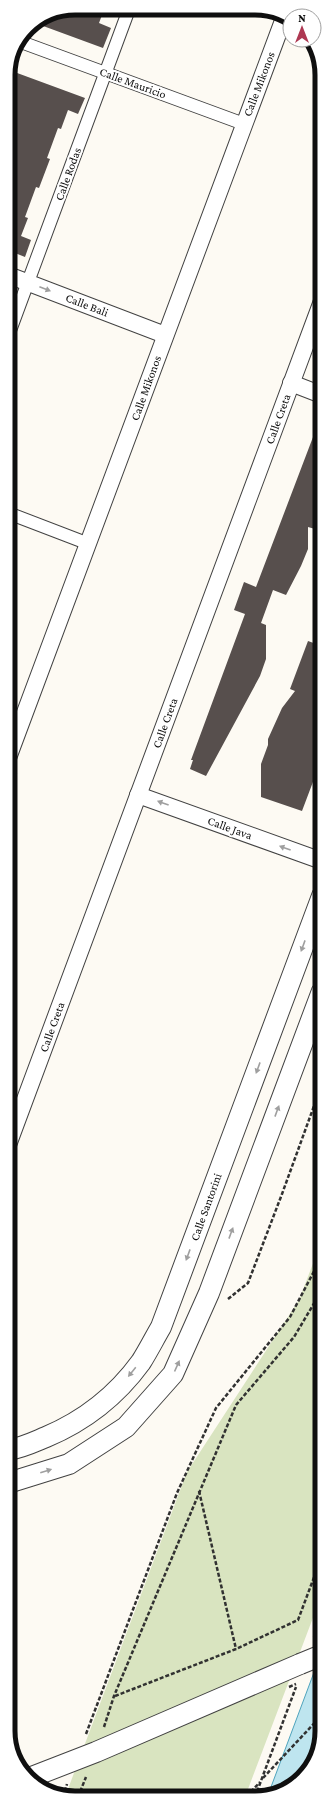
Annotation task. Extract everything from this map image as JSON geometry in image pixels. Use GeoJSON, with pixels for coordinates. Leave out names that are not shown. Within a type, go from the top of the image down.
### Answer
{"type":"FeatureCollection","features":[{"type":"Feature","properties":{"kind":"street","name":"Calle Rodas"},"geometry":{"type":"LineString","coordinates":[[15,317],[127,15]]}},
{"type":"Feature","properties":{"kind":"street","name":"Calle Mikonos"},"geometry":{"type":"LineString","coordinates":[[15,737],[89,544],[165,335],[282,23]]}},
{"type":"Feature","properties":{"kind":"street","name":"Calle Mauricio"},"geometry":{"type":"LineString","coordinates":[[24,43],[244,124]]}},
{"type":"Feature","properties":{"kind":"street","name":"Calle Bali"},"geometry":{"type":"LineString","coordinates":[[15,277],[165,335]]}},
{"type":"Feature","properties":{"kind":"street","name":"Calle Creta"},"geometry":{"type":"LineString","coordinates":[[15,1126],[315,320]]}},
{"type":"Feature","properties":{"kind":"street"},"geometry":{"type":"LineString","coordinates":[[291,383],[315,392]]}},
{"type":"Feature","properties":{"kind":"street"},"geometry":{"type":"LineString","coordinates":[[15,516],[89,544]]}},
{"type":"Feature","properties":{"kind":"street","name":"Calle Java"},"geometry":{"type":"LineString","coordinates":[[138,795],[315,858]]}},
{"type":"Feature","properties":{"kind":"street","name":"Calle Santorini"},"geometry":{"type":"LineString","coordinates":[[15,1449],[62,1430],[90,1414],[118,1390],[141,1362],[161,1327],[315,915]]}},
{"type":"Feature","properties":{"kind":"street"},"geometry":{"type":"LineString","coordinates":[[15,1480],[70,1464],[126,1427],[173,1374],[209,1293],[315,1010]]}},
{"type":"Feature","properties":{"kind":"street"},"geometry":{"type":"LineString","coordinates":[[35,1776],[299,1671],[315,1651]]}},
{"type":"Feature","properties":{"kind":"path"},"geometry":{"type":"LineString","coordinates":[[65,1790],[177,1493],[216,1408],[290,1317],[315,1269]]}},
{"type":"Feature","properties":{"kind":"path"},"geometry":{"type":"LineString","coordinates":[[80,1791],[96,1752],[114,1696],[199,1490],[236,1405],[294,1337],[315,1302]]}},
{"type":"Feature","properties":{"kind":"path"},"geometry":{"type":"LineString","coordinates":[[199,1490],[236,1649]]}},
{"type":"Feature","properties":{"kind":"path"},"geometry":{"type":"LineString","coordinates":[[114,1696],[236,1649],[298,1620],[315,1575]]}},
{"type":"Feature","properties":{"kind":"path"},"geometry":{"type":"LineString","coordinates":[[257,1791],[299,1671]]}},
{"type":"Feature","properties":{"kind":"path"},"geometry":{"type":"LineString","coordinates":[[252,1791],[315,1723]]}},
{"type":"Feature","properties":{"kind":"green space"},"geometry":{"type":"Polygon","coordinates":[[[315,1258],[315,1612],[247,1791],[67,1790],[187,1472],[299,1300],[315,1258]]]}},
{"type":"Feature","properties":{"kind":"water"},"geometry":{"type":"Polygon","coordinates":[[[315,1670],[315,1731],[312,1750],[307,1761],[295,1776],[285,1783],[270,1789],[315,1670]]]}},
{"type":"Feature","properties":{"kind":"building"},"geometry":{"type":"Polygon","coordinates":[[[102,15],[99,23],[111,28],[103,48],[42,25],[63,16],[102,15]]]}},
{"type":"Feature","properties":{"kind":"building"},"geometry":{"type":"Polygon","coordinates":[[[15,72],[85,98],[78,114],[68,110],[61,129],[58,128],[47,158],[50,159],[39,188],[36,187],[25,217],[28,218],[21,236],[31,240],[25,257],[15,253],[15,72]]]}},
{"type":"Feature","properties":{"kind":"building"},"geometry":{"type":"Polygon","coordinates":[[[315,432],[315,529],[308,527],[308,549],[286,595],[273,590],[261,623],[266,625],[266,659],[260,676],[206,776],[190,769],[193,760],[191,760],[245,614],[234,610],[244,582],[256,587],[315,432]]]}},
{"type":"Feature","properties":{"kind":"building"},"geometry":{"type":"Polygon","coordinates":[[[308,641],[315,644],[315,777],[302,811],[261,797],[261,764],[268,745],[268,739],[282,708],[295,691],[290,689],[308,641]]]}}]}
